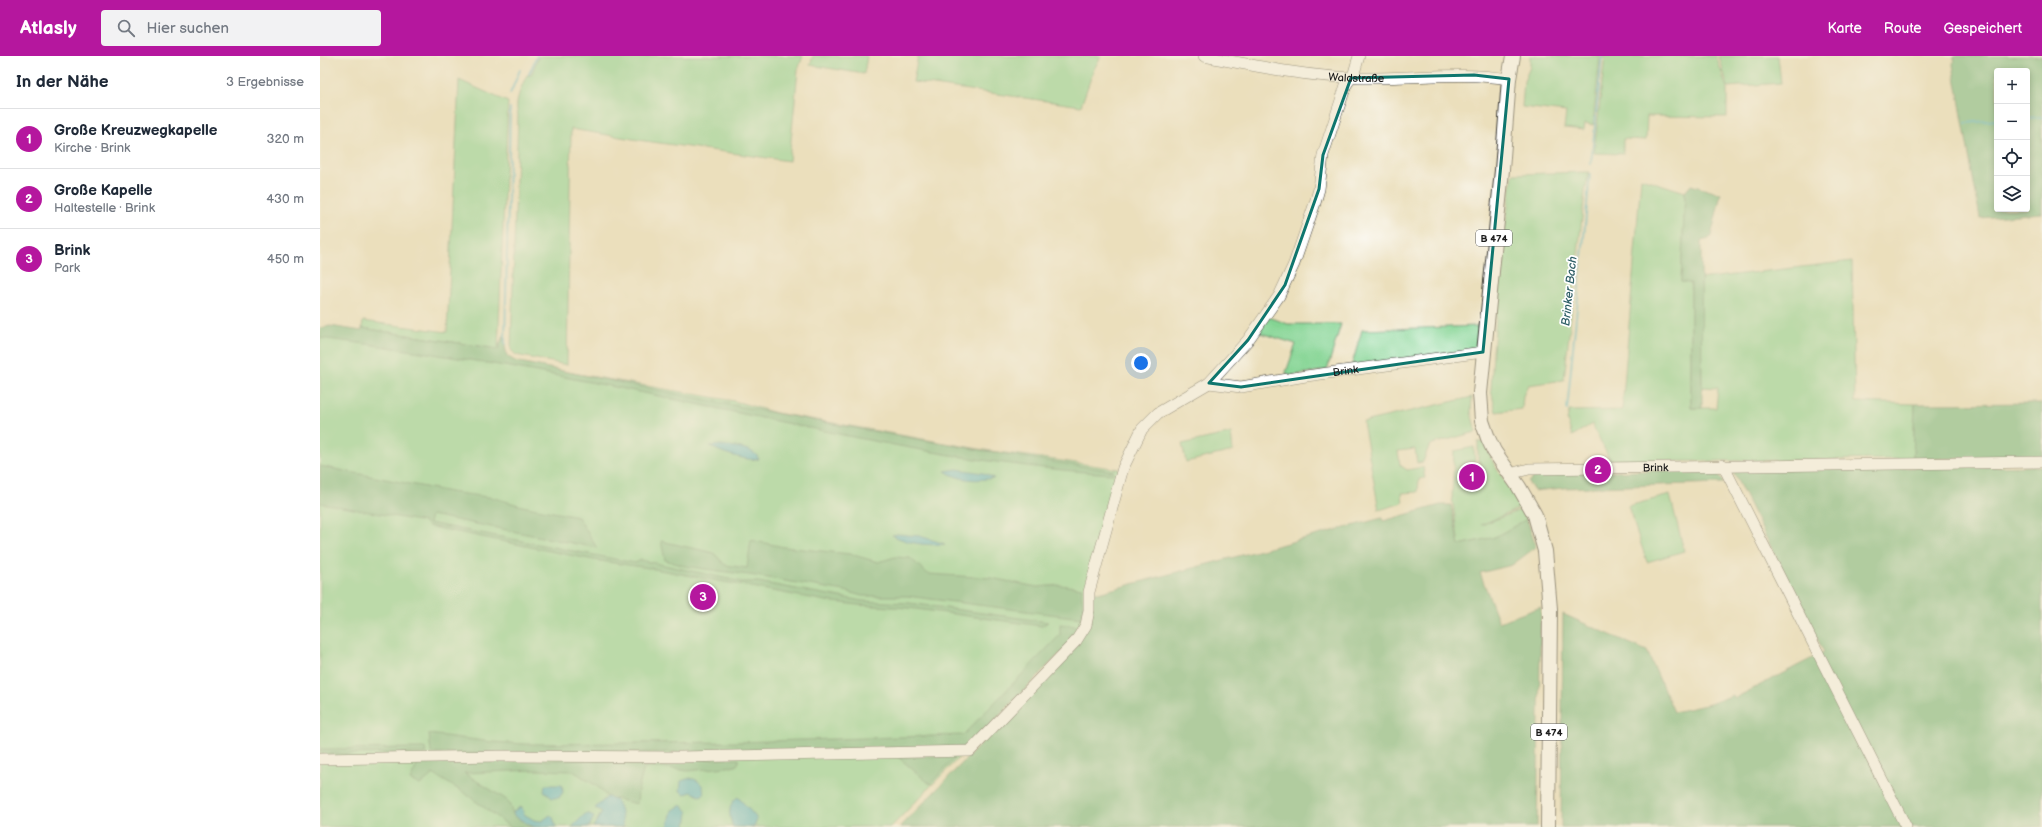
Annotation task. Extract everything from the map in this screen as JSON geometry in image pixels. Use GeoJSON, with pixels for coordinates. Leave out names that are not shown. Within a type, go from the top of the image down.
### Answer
{"type":"FeatureCollection","features":[{"type":"Feature","properties":{"kind":"main road","name":"B 474"},"geometry":{"type":"LineString","coordinates":[[1513,56],[1509,79],[1502,170],[1480,392],[1482,421],[1491,445],[1534,515],[1545,551],[1548,573],[1550,629],[1548,827]]}},
{"type":"Feature","properties":{"kind":"street","name":"Waldstraße"},"geometry":{"type":"LineString","coordinates":[[1204,56],[1309,74],[1351,78],[1474,75],[1509,79]]}},
{"type":"Feature","properties":{"kind":"street"},"geometry":{"type":"LineString","coordinates":[[320,759],[498,756],[680,757],[970,751],[1076,641],[1086,625],[1089,610],[1088,592],[1110,508],[1123,468],[1142,429],[1158,413],[1209,383],[1248,340],[1273,306],[1284,285],[1319,189],[1323,155],[1346,85],[1354,73],[1360,56]]}},
{"type":"Feature","properties":{"kind":"street","name":"Brink"},"geometry":{"type":"LineString","coordinates":[[1209,383],[1241,387],[1283,379],[1483,352]]}},
{"type":"Feature","properties":{"kind":"street","name":"Brink"},"geometry":{"type":"LineString","coordinates":[[1512,477],[1517,472],[1530,469],[1723,465],[2042,462]]}},
{"type":"Feature","properties":{"kind":"street"},"geometry":{"type":"LineString","coordinates":[[1723,465],[1906,827]]}},
{"type":"Feature","properties":{"kind":"highlighted area"},"geometry":{"type":"Polygon","coordinates":[[[1474,75],[1509,79],[1483,352],[1241,387],[1209,383],[1248,340],[1285,285],[1319,189],[1323,155],[1351,78],[1474,75]]]}},
{"type":"Feature","properties":{"kind":"green space"},"geometry":{"type":"Polygon","coordinates":[[[539,56],[803,56],[798,70],[789,161],[571,129],[567,365],[516,355],[511,350],[518,115],[517,105],[522,84],[527,75],[531,75],[539,56]]]}},
{"type":"Feature","properties":{"kind":"green space"},"geometry":{"type":"Polygon","coordinates":[[[813,56],[867,56],[864,74],[810,65],[813,56]]]}},
{"type":"Feature","properties":{"kind":"green space"},"geometry":{"type":"Polygon","coordinates":[[[918,56],[1101,56],[1094,69],[1081,106],[913,82],[918,56]]]}},
{"type":"Feature","properties":{"kind":"green space"},"geometry":{"type":"Polygon","coordinates":[[[1530,56],[1600,56],[1593,125],[1585,123],[1584,130],[1564,128],[1566,112],[1522,107],[1524,81],[1530,67],[1530,56]]]}},
{"type":"Feature","properties":{"kind":"green space"},"geometry":{"type":"Polygon","coordinates":[[[1605,56],[1716,56],[1727,88],[1727,117],[1647,116],[1646,140],[1623,139],[1623,154],[1594,153],[1605,56]]]}},
{"type":"Feature","properties":{"kind":"green space"},"geometry":{"type":"Polygon","coordinates":[[[1719,56],[1778,56],[1781,83],[1728,87],[1719,56]]]}},
{"type":"Feature","properties":{"kind":"green space"},"geometry":{"type":"Polygon","coordinates":[[[1954,56],[2042,56],[2042,213],[1980,218],[1953,65],[1954,56]]]}},
{"type":"Feature","properties":{"kind":"green space"},"geometry":{"type":"Polygon","coordinates":[[[459,80],[508,102],[498,349],[362,328],[363,321],[447,332],[459,80]]]}},
{"type":"Feature","properties":{"kind":"green space"},"geometry":{"type":"Polygon","coordinates":[[[1589,172],[1585,191],[1564,380],[1528,385],[1523,396],[1522,409],[1496,412],[1491,390],[1493,352],[1504,233],[1513,174],[1589,172]]]}},
{"type":"Feature","properties":{"kind":"green space"},"geometry":{"type":"Polygon","coordinates":[[[1641,178],[1685,192],[1681,282],[1691,283],[1691,408],[1716,408],[1718,388],[1702,387],[1700,279],[1852,261],[1855,402],[1915,404],[1913,459],[1611,462],[1592,424],[1572,436],[1567,420],[1569,411],[1622,410],[1641,178]]]}},
{"type":"Feature","properties":{"kind":"green space"},"geometry":{"type":"Polygon","coordinates":[[[1691,185],[1721,194],[1711,236],[1709,239],[1701,241],[1702,408],[1691,408],[1691,283],[1681,282],[1685,192],[1691,185]]]}},
{"type":"Feature","properties":{"kind":"green space"},"geometry":{"type":"Polygon","coordinates":[[[1269,317],[1288,324],[1341,324],[1327,370],[1288,376],[1286,372],[1296,344],[1257,332],[1269,317]]]}},
{"type":"Feature","properties":{"kind":"green space"},"geometry":{"type":"Polygon","coordinates":[[[330,326],[362,331],[362,328],[498,349],[503,335],[507,356],[515,361],[739,406],[889,434],[1039,460],[1114,471],[1113,474],[1062,470],[961,457],[516,368],[369,344],[320,338],[320,328],[330,326]]]}},
{"type":"Feature","properties":{"kind":"green space"},"geometry":{"type":"Polygon","coordinates":[[[1479,326],[1476,350],[1351,368],[1362,330],[1479,326]]]}},
{"type":"Feature","properties":{"kind":"green space"},"geometry":{"type":"Polygon","coordinates":[[[320,336],[578,374],[734,401],[777,413],[985,450],[1119,469],[1102,519],[1083,630],[891,827],[320,827],[320,336]]]}},
{"type":"Feature","properties":{"kind":"green space"},"geometry":{"type":"Polygon","coordinates":[[[1472,397],[1471,412],[1476,432],[1432,444],[1428,449],[1423,462],[1417,463],[1415,449],[1398,451],[1400,465],[1407,470],[1423,467],[1425,478],[1419,479],[1418,492],[1402,493],[1403,503],[1379,510],[1363,422],[1472,397]]]}},
{"type":"Feature","properties":{"kind":"green space"},"geometry":{"type":"Polygon","coordinates":[[[2042,403],[2042,457],[1913,459],[1915,404],[2042,403]]]}},
{"type":"Feature","properties":{"kind":"green space"},"geometry":{"type":"Polygon","coordinates":[[[1231,433],[1233,451],[1186,462],[1182,444],[1231,433]]]}},
{"type":"Feature","properties":{"kind":"green space"},"geometry":{"type":"Polygon","coordinates":[[[1478,442],[1484,442],[1495,466],[1522,507],[1481,525],[1523,509],[1527,519],[1495,537],[1459,545],[1452,498],[1454,451],[1474,447],[1475,462],[1469,461],[1466,463],[1470,471],[1465,474],[1464,480],[1475,484],[1479,479],[1484,479],[1484,470],[1478,459],[1478,442]]]}},
{"type":"Feature","properties":{"kind":"green space"},"geometry":{"type":"Polygon","coordinates":[[[320,466],[450,492],[495,498],[522,506],[578,517],[597,548],[431,515],[429,523],[635,563],[641,560],[742,582],[758,582],[862,601],[909,603],[1048,622],[1042,626],[909,608],[858,605],[826,601],[649,568],[594,560],[428,526],[425,522],[320,503],[320,466]]]}},
{"type":"Feature","properties":{"kind":"green space"},"geometry":{"type":"Polygon","coordinates":[[[2042,466],[2042,827],[1561,827],[1563,614],[1647,651],[1674,712],[1710,704],[1733,695],[1735,698],[1824,652],[1732,470],[2042,466]]]}},
{"type":"Feature","properties":{"kind":"green space"},"geometry":{"type":"Polygon","coordinates":[[[1715,469],[1724,483],[1563,488],[1534,491],[1528,482],[1537,474],[1715,469]]]}},
{"type":"Feature","properties":{"kind":"green space"},"geometry":{"type":"Polygon","coordinates":[[[1670,495],[1684,551],[1647,562],[1628,506],[1670,495]]]}},
{"type":"Feature","properties":{"kind":"green space"},"geometry":{"type":"Polygon","coordinates":[[[1440,505],[1451,505],[1459,545],[1495,537],[1527,519],[1536,547],[1512,565],[1480,573],[1499,622],[1541,607],[1537,827],[900,827],[1071,651],[1093,592],[1098,593],[1382,518],[1383,521],[1440,505]]]}},
{"type":"Feature","properties":{"kind":"green space"},"geometry":{"type":"Polygon","coordinates":[[[751,540],[784,547],[850,554],[878,562],[895,557],[910,558],[928,574],[991,578],[1037,587],[1060,585],[1082,588],[1082,614],[1081,618],[907,596],[862,596],[845,591],[756,576],[684,566],[665,560],[661,541],[714,553],[725,565],[747,568],[751,540]]]}},
{"type":"Feature","properties":{"kind":"green space"},"geometry":{"type":"Polygon","coordinates":[[[1060,624],[1081,627],[1075,638],[972,744],[965,747],[718,752],[431,753],[429,734],[492,742],[525,744],[737,742],[963,735],[1060,635],[1060,624]]]}},
{"type":"Feature","properties":{"kind":"green space"},"geometry":{"type":"Polygon","coordinates":[[[425,748],[426,753],[320,754],[320,749],[425,748]]]}},
{"type":"Feature","properties":{"kind":"green space"},"geometry":{"type":"Polygon","coordinates":[[[957,756],[930,784],[898,757],[957,756]]]}},
{"type":"Feature","properties":{"kind":"green space"},"geometry":{"type":"Polygon","coordinates":[[[739,759],[736,766],[688,771],[668,768],[644,768],[638,790],[637,804],[607,797],[598,787],[573,771],[535,770],[464,773],[508,801],[514,816],[533,827],[510,827],[466,794],[433,774],[420,785],[410,780],[419,761],[739,759]]]}},
{"type":"Feature","properties":{"kind":"water"},"geometry":{"type":"Polygon","coordinates":[[[721,445],[748,450],[759,459],[755,460],[734,456],[710,446],[721,445]]]}},
{"type":"Feature","properties":{"kind":"water"},"geometry":{"type":"Polygon","coordinates":[[[957,469],[983,473],[994,478],[981,480],[968,479],[956,477],[945,471],[957,469]]]}},
{"type":"Feature","properties":{"kind":"water"},"geometry":{"type":"Polygon","coordinates":[[[892,535],[920,536],[945,544],[931,545],[911,542],[892,535]]]}},
{"type":"Feature","properties":{"kind":"water"},"geometry":{"type":"Polygon","coordinates":[[[690,778],[701,784],[704,792],[703,795],[699,796],[692,792],[685,794],[680,791],[681,781],[690,778]]]}},
{"type":"Feature","properties":{"kind":"water"},"geometry":{"type":"Polygon","coordinates":[[[545,785],[562,785],[563,792],[559,798],[552,798],[544,791],[545,785]]]}},
{"type":"Feature","properties":{"kind":"water"},"geometry":{"type":"Polygon","coordinates":[[[607,797],[612,798],[618,804],[623,827],[593,827],[602,812],[595,808],[607,797]]]}},
{"type":"Feature","properties":{"kind":"water"},"geometry":{"type":"Polygon","coordinates":[[[738,797],[755,816],[757,820],[754,827],[733,827],[730,811],[732,803],[738,797]]]}},
{"type":"Feature","properties":{"kind":"water"},"geometry":{"type":"Polygon","coordinates":[[[682,805],[688,812],[686,827],[668,827],[672,810],[682,805]]]}},
{"type":"Feature","properties":{"kind":"water"},"geometry":{"type":"Polygon","coordinates":[[[520,807],[522,808],[524,814],[534,820],[542,821],[550,815],[553,817],[556,827],[533,827],[514,816],[513,812],[520,807]]]}},
{"type":"Feature","properties":{"kind":"water"},"geometry":{"type":"Polygon","coordinates":[[[585,814],[590,814],[594,817],[589,827],[572,827],[585,814]]]}},
{"type":"Feature","properties":{"kind":"waterway"},"geometry":{"type":"LineString","coordinates":[[529,74],[537,56]]}},
{"type":"Feature","properties":{"kind":"waterway","name":"Brinker Bach"},"geometry":{"type":"LineString","coordinates":[[1591,164],[1602,56]]}},
{"type":"Feature","properties":{"kind":"waterway"},"geometry":{"type":"LineString","coordinates":[[510,94],[520,70]]}},
{"type":"Feature","properties":{"kind":"waterway"},"geometry":{"type":"LineString","coordinates":[[505,344],[510,108]]}},
{"type":"Feature","properties":{"kind":"waterway"},"geometry":{"type":"LineString","coordinates":[[2030,118],[2042,117]]}},
{"type":"Feature","properties":{"kind":"waterway"},"geometry":{"type":"LineString","coordinates":[[1966,123],[1994,120]]}},
{"type":"Feature","properties":{"kind":"waterway","name":"Brinker Bach"},"geometry":{"type":"LineString","coordinates":[[1567,410],[1590,174]]}},
{"type":"Feature","properties":{"kind":"place","name":"Große Kapelle"},"geometry":{"type":"Point","coordinates":[1598,470]}},
{"type":"Feature","properties":{"kind":"place","name":"Große Kreuzwegkapelle"},"geometry":{"type":"Point","coordinates":[1472,477]}},
{"type":"Feature","properties":{"kind":"place","name":"Brink"},"geometry":{"type":"Point","coordinates":[703,597]}}]}
